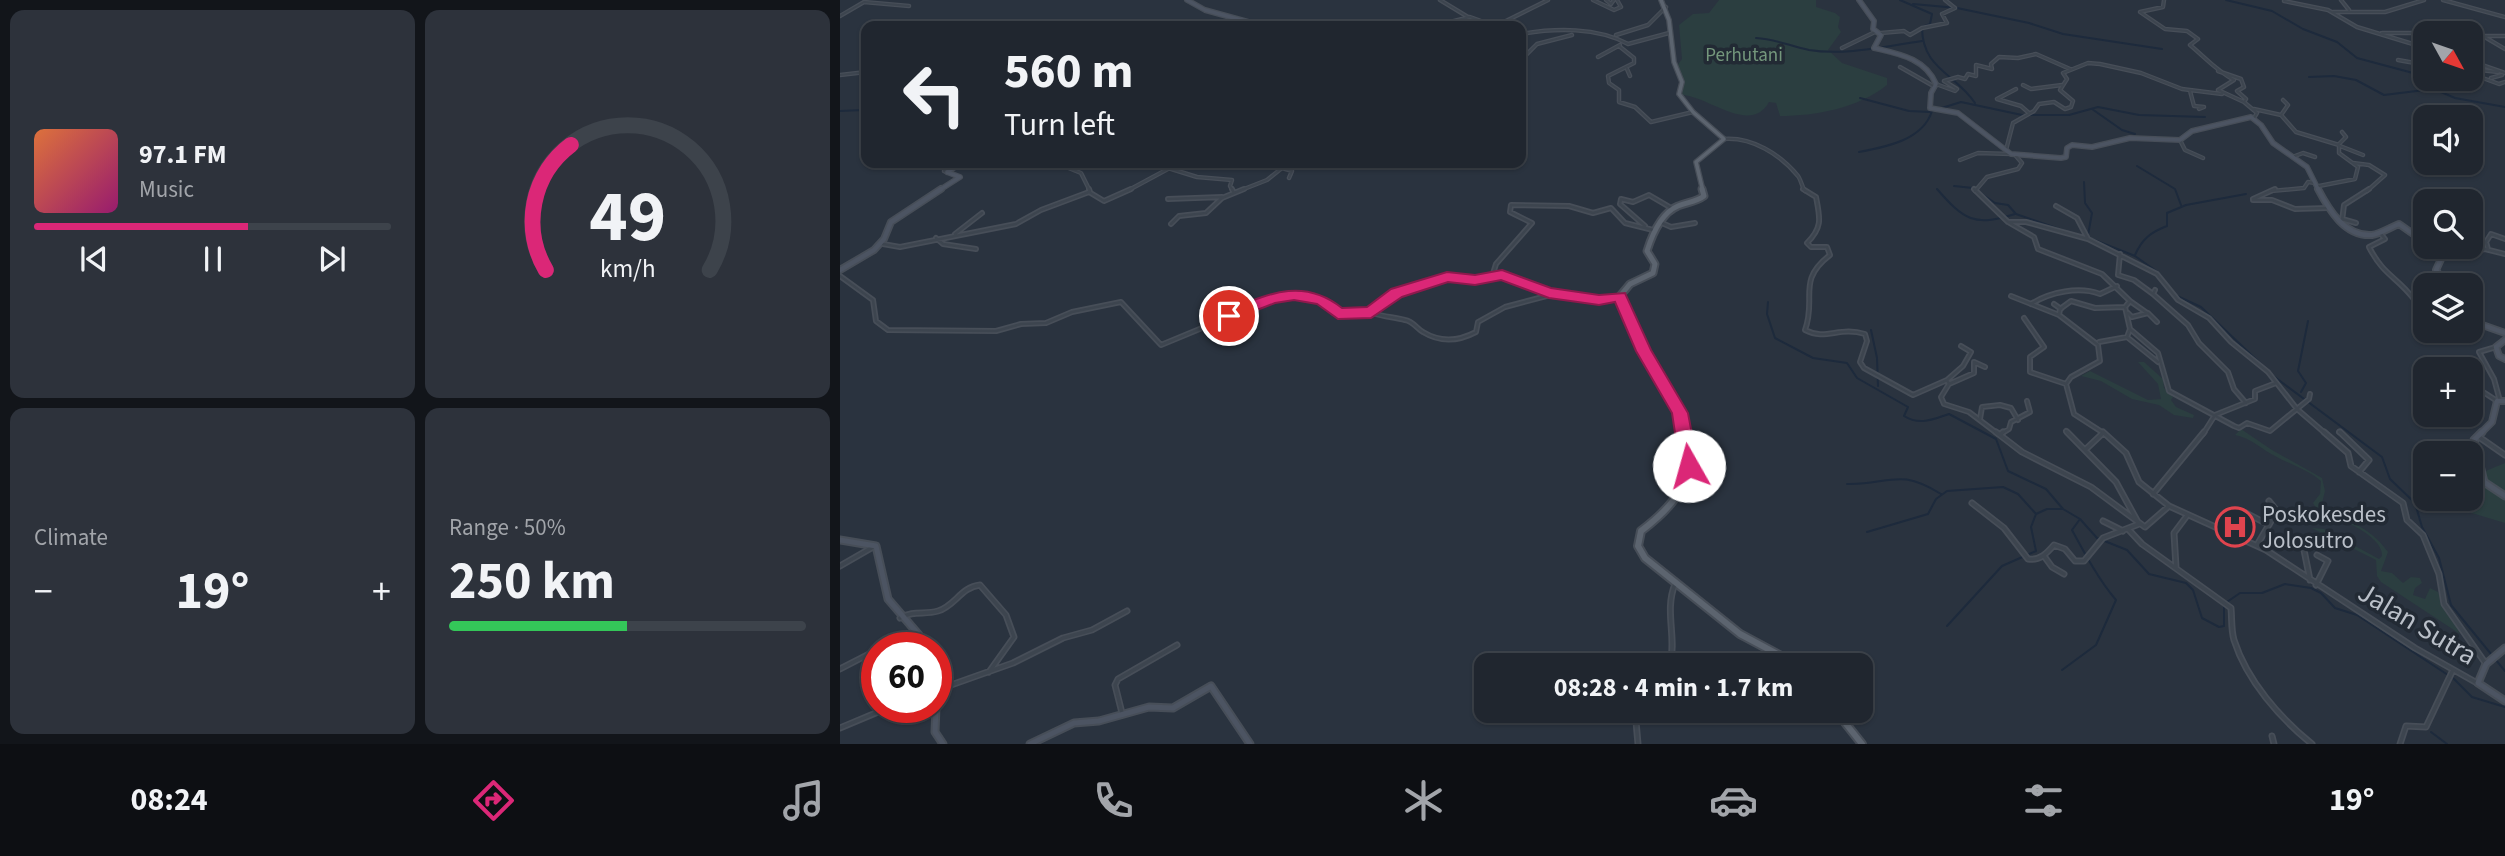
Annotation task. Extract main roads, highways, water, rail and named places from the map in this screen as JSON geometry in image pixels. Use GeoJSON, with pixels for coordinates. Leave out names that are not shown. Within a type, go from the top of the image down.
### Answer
{"type":"FeatureCollection","features":[{"type":"Feature","properties":{"kind":"main road"},"geometry":{"type":"LineString","coordinates":[[1661,0],[1671,17],[1675,70],[1682,82],[1678,91],[1693,112],[1724,139],[1696,162],[1704,196],[1673,209],[1656,231],[1647,248],[1655,264],[1653,273],[1630,284],[1620,296],[1644,351],[1674,400],[1684,425],[1690,460],[1677,497],[1665,515],[1645,528],[1637,541],[1639,551],[1645,558],[1740,634],[1776,653]]}},
{"type":"Feature","properties":{"kind":"main road"},"geometry":{"type":"LineString","coordinates":[[1845,723],[1862,744]]}},
{"type":"Feature","properties":{"kind":"waterway"},"geometry":{"type":"LineString","coordinates":[[1900,0],[1932,14],[1930,24],[1922,27],[1927,52],[1933,62],[1975,103]]}},
{"type":"Feature","properties":{"kind":"waterway"},"geometry":{"type":"LineString","coordinates":[[2226,0],[2272,11],[2303,29],[2337,42],[2357,58],[2413,73],[2434,89],[2455,98],[2505,107]]}},
{"type":"Feature","properties":{"kind":"waterway"},"geometry":{"type":"LineString","coordinates":[[1913,4],[1957,8],[2029,23],[2063,34],[2162,49]]}},
{"type":"Feature","properties":{"kind":"waterway"},"geometry":{"type":"LineString","coordinates":[[1756,38],[1823,52],[1866,50],[1922,41]]}},
{"type":"Feature","properties":{"kind":"waterway"},"geometry":{"type":"LineString","coordinates":[[2309,77],[2334,76],[2356,80],[2384,95],[2417,91]]}},
{"type":"Feature","properties":{"kind":"waterway"},"geometry":{"type":"LineString","coordinates":[[1860,98],[1909,111],[1930,112]]}},
{"type":"Feature","properties":{"kind":"waterway"},"geometry":{"type":"LineString","coordinates":[[1859,152],[1902,140],[1921,129],[1932,111],[1961,102],[2022,115],[2069,115],[2098,107],[2139,115],[2205,117]]}},
{"type":"Feature","properties":{"kind":"waterway"},"geometry":{"type":"LineString","coordinates":[[2092,109],[2122,130],[2135,134]]}},
{"type":"Feature","properties":{"kind":"waterway"},"geometry":{"type":"LineString","coordinates":[[840,111],[861,110]]}},
{"type":"Feature","properties":{"kind":"waterway"},"geometry":{"type":"LineString","coordinates":[[2137,166],[2175,189],[2181,205]]}},
{"type":"Feature","properties":{"kind":"waterway"},"geometry":{"type":"LineString","coordinates":[[2084,182],[2085,203],[2092,213],[2088,235]]}},
{"type":"Feature","properties":{"kind":"waterway"},"geometry":{"type":"LineString","coordinates":[[1954,186],[1973,188],[1995,203],[2008,205],[2016,214],[2065,231]]}},
{"type":"Feature","properties":{"kind":"waterway"},"geometry":{"type":"LineString","coordinates":[[1937,189],[1955,208],[1971,218],[1989,220],[2015,214]]}},
{"type":"Feature","properties":{"kind":"waterway"},"geometry":{"type":"LineString","coordinates":[[2135,255],[2148,237],[2167,226],[2167,213],[2186,205],[2246,194]]}},
{"type":"Feature","properties":{"kind":"waterway"},"geometry":{"type":"LineString","coordinates":[[2087,237],[2135,256],[2159,273],[2175,295],[2201,307],[2263,366]]}},
{"type":"Feature","properties":{"kind":"waterway"},"geometry":{"type":"LineString","coordinates":[[1768,302],[1767,314],[1775,338],[1813,358],[1847,363],[1857,378],[1908,407],[1904,416],[1910,419],[1926,421],[1949,414],[1996,439],[2008,471],[2046,489],[2063,509],[2080,519]]}},
{"type":"Feature","properties":{"kind":"waterway"},"geometry":{"type":"LineString","coordinates":[[2301,392],[2306,383],[2298,371],[2308,321]]}},
{"type":"Feature","properties":{"kind":"waterway"},"geometry":{"type":"LineString","coordinates":[[1871,330],[1877,358],[1878,386]]}},
{"type":"Feature","properties":{"kind":"waterway"},"geometry":{"type":"LineString","coordinates":[[2272,375],[2382,457],[2390,479],[2415,503],[2422,527],[2439,558],[2451,605],[2505,671]]}},
{"type":"Feature","properties":{"kind":"waterway"},"geometry":{"type":"LineString","coordinates":[[1847,484],[1904,479],[1941,494]]}},
{"type":"Feature","properties":{"kind":"waterway"},"geometry":{"type":"LineString","coordinates":[[1867,532],[1928,514],[1936,499],[1947,491],[2003,487],[2018,494],[2036,514]]}},
{"type":"Feature","properties":{"kind":"waterway"},"geometry":{"type":"LineString","coordinates":[[2036,514],[2047,509],[2062,509]]}},
{"type":"Feature","properties":{"kind":"waterway"},"geometry":{"type":"LineString","coordinates":[[1947,626],[2002,566],[2036,551],[2031,527],[2036,514]]}},
{"type":"Feature","properties":{"kind":"waterway"},"geometry":{"type":"LineString","coordinates":[[2062,670],[2096,645],[2116,600],[2072,530],[2080,519]]}},
{"type":"Feature","properties":{"kind":"waterway"},"geometry":{"type":"LineString","coordinates":[[2080,519],[2097,538],[2127,550],[2149,574],[2186,583],[2193,590],[2202,618],[2219,627],[2224,626],[2224,604],[2240,593],[2262,593],[2285,584],[2311,588],[2321,593],[2335,608],[2357,615],[2454,679],[2472,697],[2505,707]]}},
{"type":"Feature","properties":{"kind":"waterway"},"geometry":{"type":"LineString","coordinates":[[2431,732],[2447,744]]}},
{"type":"Feature","properties":{"kind":"place","name":"Poskokesdes Jolosutro"},"geometry":{"type":"Point","coordinates":[2235,527]}},
{"type":"Feature","properties":{"kind":"park label","name":"Perhutani"},"geometry":{"type":"Point","coordinates":[1744,54]}}]}
